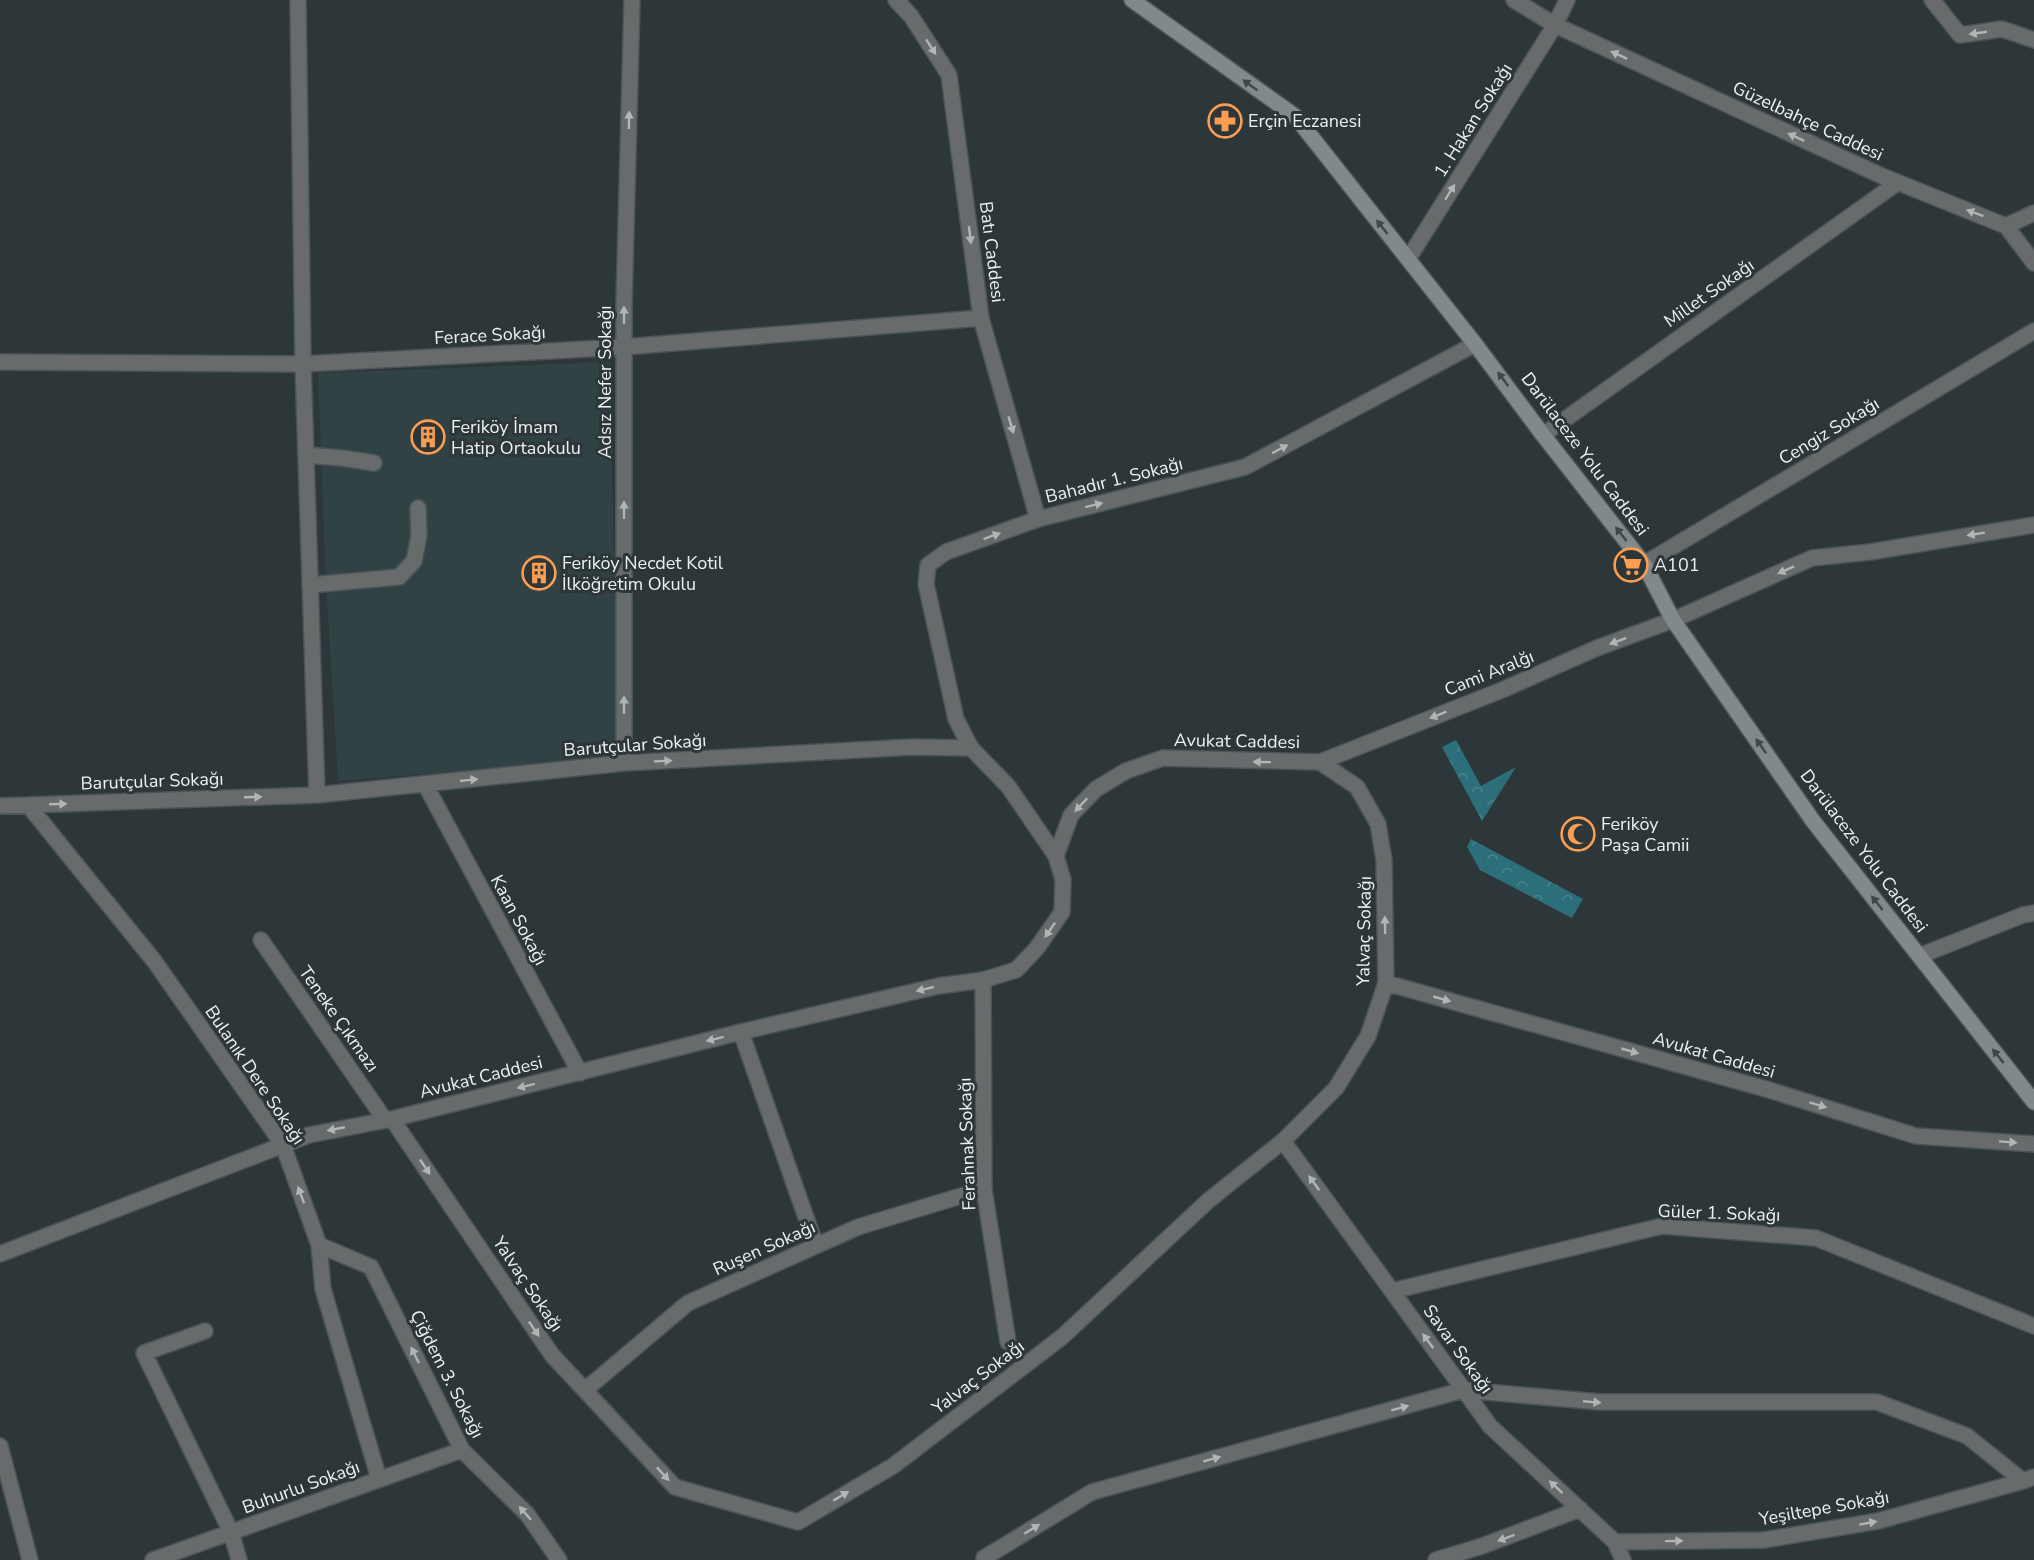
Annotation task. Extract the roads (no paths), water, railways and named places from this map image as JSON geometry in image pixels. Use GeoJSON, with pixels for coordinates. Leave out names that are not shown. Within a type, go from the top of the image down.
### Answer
{"type":"FeatureCollection","features":[{"type":"Feature","properties":{"kind":"main road","name":"Darülaceze Yolu Caddesi"},"geometry":{"type":"LineString","coordinates":[[1134,1],[1295,116],[1476,344],[1543,435],[1644,564],[1673,620],[1813,821],[2034,1102]]}},
{"type":"Feature","properties":{"kind":"street"},"geometry":{"type":"LineString","coordinates":[[298,0],[303,364],[317,795]]}},
{"type":"Feature","properties":{"kind":"street","name":"Adsız Nefer Sokağı"},"geometry":{"type":"LineString","coordinates":[[624,763],[624,347],[632,0]]}},
{"type":"Feature","properties":{"kind":"street","name":"Batı Caddesi"},"geometry":{"type":"LineString","coordinates":[[896,0],[911,16],[949,75],[981,318],[1038,519]]}},
{"type":"Feature","properties":{"kind":"street","name":"Güzelbahçe Caddesi"},"geometry":{"type":"LineString","coordinates":[[1514,0],[1555,25],[1897,183],[2006,226]]}},
{"type":"Feature","properties":{"kind":"street","name":"1. Hakan Sokağı"},"geometry":{"type":"LineString","coordinates":[[1408,259],[1555,25],[1567,0]]}},
{"type":"Feature","properties":{"kind":"street"},"geometry":{"type":"LineString","coordinates":[[1932,0],[1960,35],[2002,29],[2034,40]]}},
{"type":"Feature","properties":{"kind":"street","name":"Millet Sokağı"},"geometry":{"type":"LineString","coordinates":[[1543,435],[1897,183]]}},
{"type":"Feature","properties":{"kind":"street"},"geometry":{"type":"LineString","coordinates":[[2034,213],[2006,226],[2034,262]]}},
{"type":"Feature","properties":{"kind":"street","name":"Ferace Sokağı"},"geometry":{"type":"LineString","coordinates":[[0,362],[303,364],[624,347],[981,318]]}},
{"type":"Feature","properties":{"kind":"street","name":"Cengiz Sokağı"},"geometry":{"type":"LineString","coordinates":[[1644,564],[2034,331]]}},
{"type":"Feature","properties":{"kind":"street","name":"Bahadır 1. Sokağı"},"geometry":{"type":"LineString","coordinates":[[971,748],[956,719],[926,584],[928,565],[946,552],[1038,519],[1245,467],[1476,344]]}},
{"type":"Feature","properties":{"kind":"street"},"geometry":{"type":"LineString","coordinates":[[306,455],[374,463]]}},
{"type":"Feature","properties":{"kind":"street"},"geometry":{"type":"LineString","coordinates":[[310,585],[399,577],[414,561],[419,535],[418,508]]}},
{"type":"Feature","properties":{"kind":"street","name":"Cami Aralğı"},"geometry":{"type":"LineString","coordinates":[[1320,762],[1502,690],[1597,648],[1673,620],[1812,558],[1870,552],[2034,525]]}},
{"type":"Feature","properties":{"kind":"street","name":"Barutçular Sokağı"},"geometry":{"type":"LineString","coordinates":[[0,806],[317,795],[624,763],[912,747],[971,748]]}},
{"type":"Feature","properties":{"kind":"street"},"geometry":{"type":"LineString","coordinates":[[971,748],[1008,786],[1056,856],[1063,880],[1062,912],[1037,948],[1016,970],[983,980]]}},
{"type":"Feature","properties":{"kind":"street","name":"Avukat Caddesi"},"geometry":{"type":"LineString","coordinates":[[1056,856],[1071,815],[1096,789],[1126,771],[1163,758],[1320,762]]}},
{"type":"Feature","properties":{"kind":"street","name":"Yalvaç Sokağı"},"geometry":{"type":"LineString","coordinates":[[388,1119],[552,1355],[675,1487],[798,1522],[893,1466],[1062,1337],[1209,1200],[1283,1141],[1336,1088],[1368,1036],[1386,983],[1384,860],[1378,824],[1357,787],[1320,762]]}},
{"type":"Feature","properties":{"kind":"street","name":"Kaan Sokağı"},"geometry":{"type":"LineString","coordinates":[[425,784],[580,1073]]}},
{"type":"Feature","properties":{"kind":"street","name":"Bulanık Dere Sokağı"},"geometry":{"type":"LineString","coordinates":[[28,805],[155,962],[283,1145],[319,1245],[323,1289],[379,1479]]}},
{"type":"Feature","properties":{"kind":"street"},"geometry":{"type":"LineString","coordinates":[[1919,956],[2023,915],[2034,913]]}},
{"type":"Feature","properties":{"kind":"street","name":"Teneke Çıkmazı"},"geometry":{"type":"LineString","coordinates":[[261,940],[388,1119]]}},
{"type":"Feature","properties":{"kind":"street","name":"Avukat Caddesi"},"geometry":{"type":"LineString","coordinates":[[0,1254],[309,1135],[388,1119],[938,986],[983,980]]}},
{"type":"Feature","properties":{"kind":"street","name":"Ferahnak Sokağı"},"geometry":{"type":"LineString","coordinates":[[983,980],[984,1189],[1008,1342]]}},
{"type":"Feature","properties":{"kind":"street","name":"Avukat Caddesi"},"geometry":{"type":"LineString","coordinates":[[1386,983],[1754,1086],[1916,1136],[2034,1144]]}},
{"type":"Feature","properties":{"kind":"street"},"geometry":{"type":"LineString","coordinates":[[741,1032],[816,1246]]}},
{"type":"Feature","properties":{"kind":"street","name":"Savar Sokağı"},"geometry":{"type":"LineString","coordinates":[[1283,1141],[1490,1426],[1616,1542],[1623,1560]]}},
{"type":"Feature","properties":{"kind":"street","name":"Ruşen Sokağı"},"geometry":{"type":"LineString","coordinates":[[585,1390],[688,1303],[858,1227],[984,1189]]}},
{"type":"Feature","properties":{"kind":"street","name":"Güler 1. Sokağı"},"geometry":{"type":"LineString","coordinates":[[1392,1291],[1662,1226],[1816,1238],[2034,1326]]}},
{"type":"Feature","properties":{"kind":"street","name":"Çiğdem 3. Sokağı"},"geometry":{"type":"LineString","coordinates":[[319,1245],[371,1267],[462,1450],[527,1514],[559,1560]]}},
{"type":"Feature","properties":{"kind":"street"},"geometry":{"type":"LineString","coordinates":[[205,1331],[144,1353],[231,1532],[238,1560]]}},
{"type":"Feature","properties":{"kind":"street"},"geometry":{"type":"LineString","coordinates":[[984,1560],[1092,1492],[1463,1390],[1600,1402],[1877,1402],[1966,1436],[2028,1479]]}},
{"type":"Feature","properties":{"kind":"street"},"geometry":{"type":"LineString","coordinates":[[0,1446],[30,1560]]}},
{"type":"Feature","properties":{"kind":"street","name":"Buhurlu Sokağı"},"geometry":{"type":"LineString","coordinates":[[153,1560],[462,1450]]}},
{"type":"Feature","properties":{"kind":"street","name":"Yeşiltepe Sokağı"},"geometry":{"type":"LineString","coordinates":[[1616,1542],[1764,1540],[1878,1521],[2028,1479]]}},
{"type":"Feature","properties":{"kind":"street"},"geometry":{"type":"LineString","coordinates":[[1436,1560],[1482,1546],[1580,1509]]}},
{"type":"Feature","properties":{"kind":"place","name":"Erçin Eczanesi"},"geometry":{"type":"Point","coordinates":[1225,121]}},
{"type":"Feature","properties":{"kind":"place","name":"Feriköy İmam Hatip Ortaokulu"},"geometry":{"type":"Point","coordinates":[428,437]}},
{"type":"Feature","properties":{"kind":"place","name":"A101"},"geometry":{"type":"Point","coordinates":[1631,565]}},
{"type":"Feature","properties":{"kind":"place","name":"Feriköy Necdet Kotil İlköğretim Okulu"},"geometry":{"type":"Point","coordinates":[539,573]}},
{"type":"Feature","properties":{"kind":"place","name":"Feriköy Paşa Camii"},"geometry":{"type":"Point","coordinates":[1578,834]}}]}
